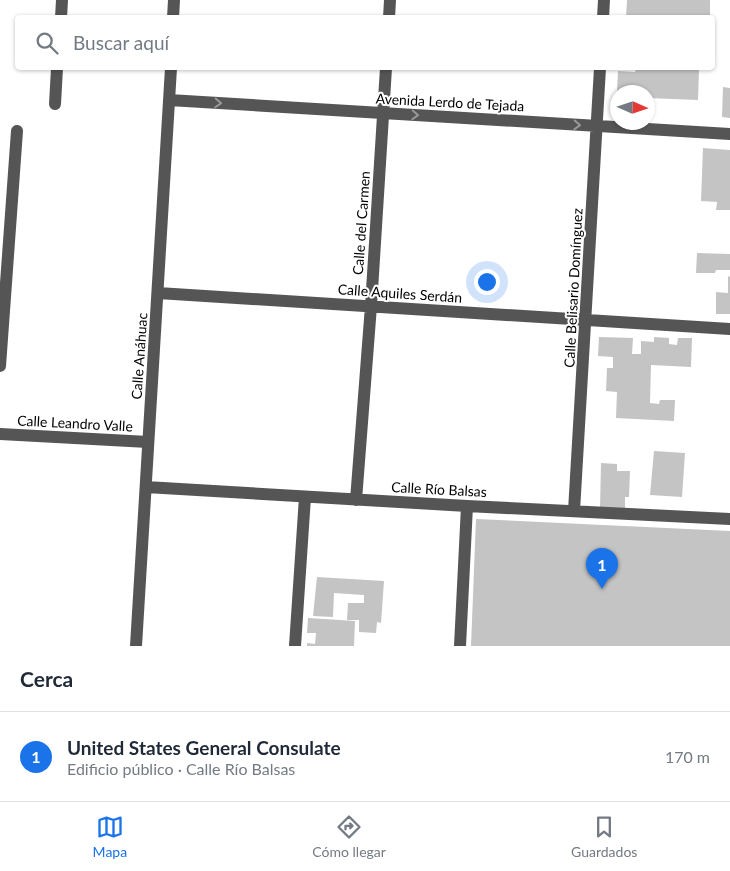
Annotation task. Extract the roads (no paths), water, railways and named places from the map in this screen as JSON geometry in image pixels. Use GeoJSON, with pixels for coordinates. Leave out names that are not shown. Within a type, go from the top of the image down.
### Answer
{"type":"FeatureCollection","features":[{"type":"Feature","properties":{"kind":"street"},"geometry":{"type":"LineString","coordinates":[[60,15],[62,0]]}},
{"type":"Feature","properties":{"kind":"street"},"geometry":{"type":"LineString","coordinates":[[173,15],[174,0]]}},
{"type":"Feature","properties":{"kind":"street"},"geometry":{"type":"LineString","coordinates":[[389,15],[390,0]]}},
{"type":"Feature","properties":{"kind":"street"},"geometry":{"type":"LineString","coordinates":[[603,15],[604,0]]}},
{"type":"Feature","properties":{"kind":"street"},"geometry":{"type":"LineString","coordinates":[[55,104],[57,70]]}},
{"type":"Feature","properties":{"kind":"street","name":"Calle Anáhuac"},"geometry":{"type":"LineString","coordinates":[[136,646],[171,70]]}},
{"type":"Feature","properties":{"kind":"street","name":"Calle del Carmen"},"geometry":{"type":"LineString","coordinates":[[356,500],[371,306],[386,70]]}},
{"type":"Feature","properties":{"kind":"street","name":"Calle Belisario Domínguez"},"geometry":{"type":"LineString","coordinates":[[574,511],[600,70]]}},
{"type":"Feature","properties":{"kind":"street","name":"Avenida Lerdo de Tejada"},"geometry":{"type":"LineString","coordinates":[[169,100],[730,134]]}},
{"type":"Feature","properties":{"kind":"street"},"geometry":{"type":"LineString","coordinates":[[0,366],[17,131]]}},
{"type":"Feature","properties":{"kind":"street","name":"Calle Aquiles Serdán"},"geometry":{"type":"LineString","coordinates":[[158,293],[730,329]]}},
{"type":"Feature","properties":{"kind":"street","name":"Calle Leandro Valle"},"geometry":{"type":"LineString","coordinates":[[0,434],[148,442]]}},
{"type":"Feature","properties":{"kind":"street","name":"Calle Río Balsas"},"geometry":{"type":"LineString","coordinates":[[146,487],[730,520]]}},
{"type":"Feature","properties":{"kind":"street"},"geometry":{"type":"LineString","coordinates":[[295,646],[305,497]]}},
{"type":"Feature","properties":{"kind":"street"},"geometry":{"type":"LineString","coordinates":[[460,646],[467,506]]}},
{"type":"Feature","properties":{"kind":"place","name":"United States General Consulate"},"geometry":{"type":"Point","coordinates":[602,589]}}]}
